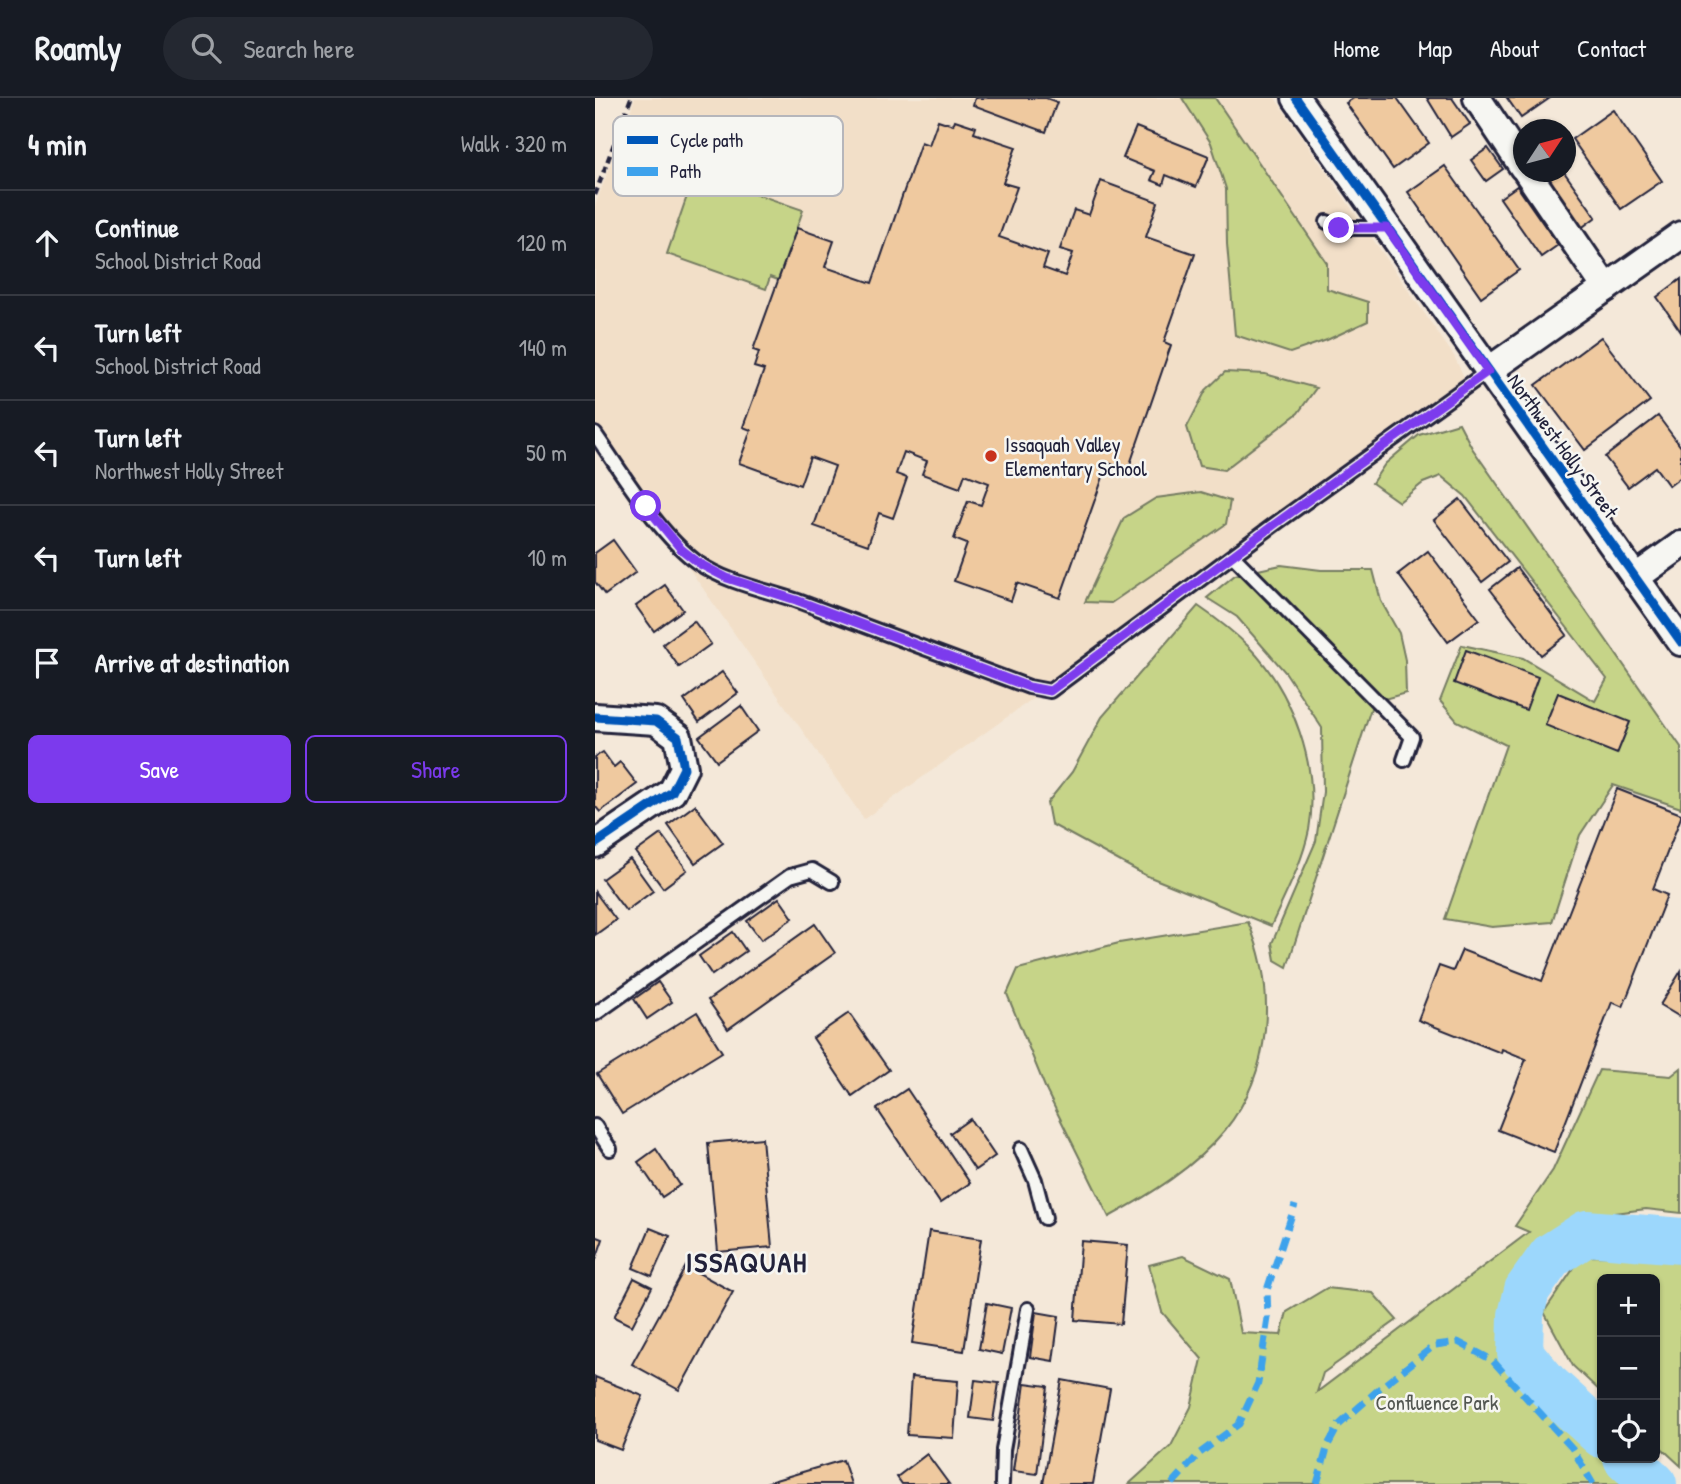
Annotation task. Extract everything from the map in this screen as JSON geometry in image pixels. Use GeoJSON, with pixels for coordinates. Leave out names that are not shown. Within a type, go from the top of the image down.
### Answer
{"type":"FeatureCollection","features":[{"type":"Feature","properties":{"kind":"street","name":"Northwest Holly Street"},"geometry":{"type":"LineString","coordinates":[[1296,98],[1681,642]]}},
{"type":"Feature","properties":{"kind":"street"},"geometry":{"type":"LineString","coordinates":[[1477,98],[1513,151]]}},
{"type":"Feature","properties":{"kind":"street"},"geometry":{"type":"LineString","coordinates":[[1534,182],[1606,288]]}},
{"type":"Feature","properties":{"kind":"street"},"geometry":{"type":"LineString","coordinates":[[1488,371],[1681,235]]}},
{"type":"Feature","properties":{"kind":"street"},"geometry":{"type":"LineString","coordinates":[[1635,578],[1681,545]]}},
{"type":"Feature","properties":{"kind":"street"},"geometry":{"type":"LineString","coordinates":[[595,717],[656,721],[678,737],[684,768],[672,792],[595,844]]}},
{"type":"Feature","properties":{"kind":"lane"},"geometry":{"type":"LineString","coordinates":[[1327,222],[1339,228],[1387,228]]}},
{"type":"Feature","properties":{"kind":"lane"},"geometry":{"type":"LineString","coordinates":[[595,434],[646,506],[681,549],[700,564],[727,578],[796,600],[1029,687],[1050,691],[1488,371]]}},
{"type":"Feature","properties":{"kind":"lane"},"geometry":{"type":"LineString","coordinates":[[1233,556],[1412,737],[1404,760]]}},
{"type":"Feature","properties":{"kind":"lane"},"geometry":{"type":"LineString","coordinates":[[595,1014],[790,876],[812,870],[832,882]]}},
{"type":"Feature","properties":{"kind":"lane"},"geometry":{"type":"LineString","coordinates":[[595,1126],[610,1149]]}},
{"type":"Feature","properties":{"kind":"lane"},"geometry":{"type":"LineString","coordinates":[[1021,1149],[1035,1180],[1045,1218]]}},
{"type":"Feature","properties":{"kind":"lane"},"geometry":{"type":"LineString","coordinates":[[1002,1484],[1003,1450],[1028,1309]]}},
{"type":"Feature","properties":{"kind":"path"},"geometry":{"type":"LineString","coordinates":[[624,116],[631,98]]}},
{"type":"Feature","properties":{"kind":"path"},"geometry":{"type":"LineString","coordinates":[[595,195],[613,146]]}},
{"type":"Feature","properties":{"kind":"shaded area","name":"Issaquah Valley Elementary School"},"geometry":{"type":"Polygon","coordinates":[[[635,98],[1275,98],[1454,356],[1466,381],[1342,478],[864,819],[595,434],[595,206],[613,157],[613,196],[843,196],[843,116],[628,116],[635,98]]]}},
{"type":"Feature","properties":{"kind":"green space"},"geometry":{"type":"Polygon","coordinates":[[[1182,98],[1215,98],[1327,263],[1327,289],[1368,302],[1368,321],[1290,353],[1235,335],[1227,244],[1226,189],[1211,143],[1182,98]]]}},
{"type":"Feature","properties":{"kind":"green space"},"geometry":{"type":"Polygon","coordinates":[[[687,196],[762,196],[803,210],[778,280],[770,277],[766,289],[667,254],[687,196]]]}},
{"type":"Feature","properties":{"kind":"green space"},"geometry":{"type":"Polygon","coordinates":[[[1225,372],[1265,374],[1316,388],[1298,413],[1224,470],[1199,466],[1187,427],[1206,390],[1225,372]]]}},
{"type":"Feature","properties":{"kind":"green space"},"geometry":{"type":"Polygon","coordinates":[[[1459,423],[1472,448],[1681,747],[1681,808],[1613,785],[1580,835],[1552,922],[1492,927],[1445,919],[1506,745],[1457,721],[1440,701],[1462,645],[1523,658],[1595,701],[1607,679],[1465,496],[1441,476],[1423,483],[1399,502],[1372,483],[1385,464],[1419,435],[1459,423]]]}},
{"type":"Feature","properties":{"kind":"green space"},"geometry":{"type":"Polygon","coordinates":[[[1201,492],[1230,501],[1226,524],[1111,603],[1085,602],[1124,518],[1156,498],[1201,492]]]}},
{"type":"Feature","properties":{"kind":"green space"},"geometry":{"type":"Polygon","coordinates":[[[1281,565],[1321,570],[1373,570],[1381,601],[1399,633],[1405,660],[1406,693],[1373,702],[1287,967],[1275,960],[1272,943],[1316,841],[1323,792],[1322,728],[1286,673],[1237,617],[1207,598],[1235,575],[1281,565]]]}},
{"type":"Feature","properties":{"kind":"green space"},"geometry":{"type":"Polygon","coordinates":[[[1198,606],[1237,636],[1265,665],[1290,708],[1306,757],[1311,806],[1309,830],[1298,867],[1271,926],[1145,875],[1051,824],[1047,803],[1072,772],[1102,717],[1198,606]]]}},
{"type":"Feature","properties":{"kind":"green space"},"geometry":{"type":"Polygon","coordinates":[[[1248,922],[1257,948],[1266,1002],[1261,1056],[1253,1082],[1241,1107],[1213,1144],[1186,1168],[1109,1217],[1047,1092],[1007,994],[1018,969],[1119,943],[1248,922]]]}},
{"type":"Feature","properties":{"kind":"green space","name":"Confluence Park"},"geometry":{"type":"Polygon","coordinates":[[[1681,1068],[1681,1213],[1646,1209],[1584,1217],[1521,1270],[1507,1318],[1513,1371],[1597,1451],[1597,1463],[1610,1463],[1632,1484],[1129,1484],[1171,1446],[1191,1407],[1202,1359],[1162,1312],[1149,1265],[1183,1256],[1230,1279],[1241,1333],[1281,1335],[1287,1312],[1327,1288],[1373,1293],[1397,1320],[1323,1373],[1317,1392],[1529,1232],[1515,1226],[1553,1170],[1599,1070],[1671,1076],[1681,1068]]]}},
{"type":"Feature","properties":{"kind":"green space"},"geometry":{"type":"Polygon","coordinates":[[[1582,1256],[1644,1257],[1681,1263],[1681,1466],[1660,1447],[1660,1274],[1597,1274],[1597,1388],[1573,1366],[1544,1312],[1582,1256]]]}},
{"type":"Feature","properties":{"kind":"building"},"geometry":{"type":"Polygon","coordinates":[[[975,98],[1046,98],[1057,102],[1046,132],[973,105],[975,98]]]}},
{"type":"Feature","properties":{"kind":"building"},"geometry":{"type":"Polygon","coordinates":[[[1354,98],[1397,98],[1429,143],[1393,169],[1346,103],[1354,98]]]}},
{"type":"Feature","properties":{"kind":"building"},"geometry":{"type":"Polygon","coordinates":[[[1427,98],[1452,98],[1470,124],[1451,137],[1427,98]]]}},
{"type":"Feature","properties":{"kind":"building"},"geometry":{"type":"Polygon","coordinates":[[[1507,98],[1550,98],[1521,118],[1507,98]]]}},
{"type":"Feature","properties":{"kind":"building"},"geometry":{"type":"Polygon","coordinates":[[[1613,110],[1662,181],[1621,209],[1576,145],[1576,136],[1613,110]]]}},
{"type":"Feature","properties":{"kind":"building"},"geometry":{"type":"Polygon","coordinates":[[[938,120],[953,125],[955,120],[976,127],[974,133],[1016,147],[1003,183],[1017,187],[999,237],[1048,254],[1043,268],[1065,276],[1073,253],[1060,249],[1074,210],[1089,215],[1101,181],[1158,202],[1146,237],[1195,254],[1164,342],[1171,345],[1128,470],[1108,463],[1060,598],[1017,583],[1011,601],[954,581],[967,544],[954,539],[968,501],[981,505],[989,483],[965,474],[960,488],[922,474],[927,461],[904,452],[896,474],[907,478],[893,518],[879,513],[868,545],[814,526],[835,466],[810,457],[800,485],[739,463],[751,430],[743,427],[764,370],[754,367],[759,352],[753,350],[797,228],[834,241],[825,267],[872,283],[921,142],[929,145],[938,120]]]}},
{"type":"Feature","properties":{"kind":"building"},"geometry":{"type":"Polygon","coordinates":[[[1136,127],[1209,156],[1196,187],[1166,175],[1163,185],[1151,180],[1155,171],[1123,158],[1136,127]]]}},
{"type":"Feature","properties":{"kind":"building"},"geometry":{"type":"Polygon","coordinates":[[[1488,148],[1503,169],[1486,181],[1471,160],[1488,148]]]}},
{"type":"Feature","properties":{"kind":"building"},"geometry":{"type":"Polygon","coordinates":[[[1445,166],[1519,270],[1481,297],[1408,192],[1445,166]]]}},
{"type":"Feature","properties":{"kind":"building"},"geometry":{"type":"Polygon","coordinates":[[[1546,182],[1571,182],[1596,217],[1580,229],[1546,182]]]}},
{"type":"Feature","properties":{"kind":"building"},"geometry":{"type":"Polygon","coordinates":[[[1517,186],[1558,245],[1541,257],[1500,198],[1517,186]]]}},
{"type":"Feature","properties":{"kind":"building"},"geometry":{"type":"Polygon","coordinates":[[[1681,279],[1681,332],[1657,297],[1681,279]]]}},
{"type":"Feature","properties":{"kind":"building"},"geometry":{"type":"Polygon","coordinates":[[[1601,337],[1650,401],[1585,450],[1536,385],[1601,337]]]}},
{"type":"Feature","properties":{"kind":"building"},"geometry":{"type":"Polygon","coordinates":[[[1658,416],[1681,447],[1681,477],[1669,486],[1655,467],[1628,487],[1605,457],[1658,416]]]}},
{"type":"Feature","properties":{"kind":"building"},"geometry":{"type":"Polygon","coordinates":[[[1460,499],[1508,562],[1482,582],[1434,520],[1460,499]]]}},
{"type":"Feature","properties":{"kind":"building"},"geometry":{"type":"Polygon","coordinates":[[[613,540],[636,572],[605,595],[595,582],[595,553],[613,540]]]}},
{"type":"Feature","properties":{"kind":"building"},"geometry":{"type":"Polygon","coordinates":[[[1428,551],[1479,619],[1448,642],[1398,574],[1428,551]]]}},
{"type":"Feature","properties":{"kind":"building"},"geometry":{"type":"Polygon","coordinates":[[[1517,568],[1567,635],[1541,655],[1490,589],[1517,568]]]}},
{"type":"Feature","properties":{"kind":"building"},"geometry":{"type":"Polygon","coordinates":[[[665,585],[683,610],[654,631],[636,606],[665,585]]]}},
{"type":"Feature","properties":{"kind":"building"},"geometry":{"type":"Polygon","coordinates":[[[694,621],[711,644],[679,667],[663,644],[694,621]]]}},
{"type":"Feature","properties":{"kind":"building"},"geometry":{"type":"Polygon","coordinates":[[[1466,650],[1538,677],[1526,710],[1454,683],[1466,650]]]}},
{"type":"Feature","properties":{"kind":"building"},"geometry":{"type":"Polygon","coordinates":[[[722,672],[738,693],[699,722],[684,700],[722,672]]]}},
{"type":"Feature","properties":{"kind":"building"},"geometry":{"type":"Polygon","coordinates":[[[1558,693],[1630,722],[1617,754],[1545,725],[1558,693]]]}},
{"type":"Feature","properties":{"kind":"building"},"geometry":{"type":"Polygon","coordinates":[[[741,706],[758,731],[717,761],[699,737],[741,706]]]}},
{"type":"Feature","properties":{"kind":"building"},"geometry":{"type":"Polygon","coordinates":[[[603,752],[614,767],[620,762],[637,784],[600,812],[595,806],[595,757],[603,752]]]}},
{"type":"Feature","properties":{"kind":"building"},"geometry":{"type":"Polygon","coordinates":[[[1617,789],[1681,814],[1681,817],[1653,889],[1667,895],[1623,1007],[1612,1002],[1554,1152],[1498,1130],[1526,1059],[1502,1049],[1501,1053],[1418,1020],[1439,966],[1453,971],[1462,950],[1542,981],[1617,789]]]}},
{"type":"Feature","properties":{"kind":"building"},"geometry":{"type":"Polygon","coordinates":[[[695,805],[723,843],[695,863],[668,825],[695,805]]]}},
{"type":"Feature","properties":{"kind":"building"},"geometry":{"type":"Polygon","coordinates":[[[661,834],[687,870],[663,888],[636,852],[661,834]]]}},
{"type":"Feature","properties":{"kind":"building"},"geometry":{"type":"Polygon","coordinates":[[[630,859],[653,891],[626,911],[602,879],[630,859]]]}},
{"type":"Feature","properties":{"kind":"building"},"geometry":{"type":"Polygon","coordinates":[[[595,892],[616,920],[595,935],[595,892]]]}},
{"type":"Feature","properties":{"kind":"building"},"geometry":{"type":"Polygon","coordinates":[[[779,898],[793,918],[761,940],[747,921],[779,898]]]}},
{"type":"Feature","properties":{"kind":"building"},"geometry":{"type":"Polygon","coordinates":[[[815,924],[835,953],[728,1029],[708,1000],[815,924]]]}},
{"type":"Feature","properties":{"kind":"building"},"geometry":{"type":"Polygon","coordinates":[[[733,932],[746,951],[712,975],[699,956],[733,932]]]}},
{"type":"Feature","properties":{"kind":"building"},"geometry":{"type":"Polygon","coordinates":[[[1681,971],[1681,1016],[1680,1017],[1660,1005],[1681,971]]]}},
{"type":"Feature","properties":{"kind":"building"},"geometry":{"type":"Polygon","coordinates":[[[658,982],[672,1002],[647,1019],[634,999],[658,982]]]}},
{"type":"Feature","properties":{"kind":"building"},"geometry":{"type":"Polygon","coordinates":[[[697,1012],[722,1052],[622,1114],[597,1074],[697,1012]]]}},
{"type":"Feature","properties":{"kind":"building"},"geometry":{"type":"Polygon","coordinates":[[[849,1013],[889,1070],[852,1096],[813,1038],[849,1013]]]}},
{"type":"Feature","properties":{"kind":"building"},"geometry":{"type":"Polygon","coordinates":[[[907,1089],[970,1183],[940,1203],[877,1109],[907,1089]]]}},
{"type":"Feature","properties":{"kind":"building"},"geometry":{"type":"Polygon","coordinates":[[[970,1119],[995,1156],[975,1170],[950,1133],[970,1119]]]}},
{"type":"Feature","properties":{"kind":"building"},"geometry":{"type":"Polygon","coordinates":[[[762,1138],[772,1247],[718,1252],[708,1143],[762,1138]]]}},
{"type":"Feature","properties":{"kind":"building"},"geometry":{"type":"Polygon","coordinates":[[[656,1149],[680,1185],[662,1197],[638,1162],[656,1149]]]}},
{"type":"Feature","properties":{"kind":"building"},"geometry":{"type":"Polygon","coordinates":[[[650,1228],[670,1236],[652,1276],[633,1268],[650,1228]]]}},
{"type":"Feature","properties":{"kind":"building"},"geometry":{"type":"Polygon","coordinates":[[[929,1231],[981,1239],[964,1351],[912,1343],[929,1231]]]}},
{"type":"Feature","properties":{"kind":"building"},"geometry":{"type":"Polygon","coordinates":[[[595,1236],[603,1239],[595,1262],[595,1236]]]}},
{"type":"Feature","properties":{"kind":"building"},"geometry":{"type":"Polygon","coordinates":[[[1081,1241],[1128,1245],[1121,1324],[1075,1320],[1081,1241]]]}},
{"type":"Feature","properties":{"kind":"building"},"geometry":{"type":"Polygon","coordinates":[[[686,1266],[733,1292],[679,1390],[632,1364],[686,1266]]]}},
{"type":"Feature","properties":{"kind":"building"},"geometry":{"type":"Polygon","coordinates":[[[634,1278],[652,1287],[632,1326],[614,1317],[634,1278]]]}},
{"type":"Feature","properties":{"kind":"building"},"geometry":{"type":"Polygon","coordinates":[[[987,1303],[1011,1308],[1002,1354],[979,1349],[987,1303]]]}},
{"type":"Feature","properties":{"kind":"building"},"geometry":{"type":"Polygon","coordinates":[[[1036,1312],[1059,1316],[1053,1361],[1030,1357],[1036,1312]]]}},
{"type":"Feature","properties":{"kind":"building"},"geometry":{"type":"Polygon","coordinates":[[[595,1377],[643,1396],[621,1450],[595,1440],[595,1377]]]}},
{"type":"Feature","properties":{"kind":"building"},"geometry":{"type":"Polygon","coordinates":[[[911,1377],[958,1381],[954,1438],[907,1435],[911,1377]]]}},
{"type":"Feature","properties":{"kind":"building"},"geometry":{"type":"Polygon","coordinates":[[[975,1380],[999,1383],[993,1421],[970,1418],[975,1380]]]}},
{"type":"Feature","properties":{"kind":"building"},"geometry":{"type":"Polygon","coordinates":[[[1062,1380],[1110,1389],[1093,1484],[1043,1484],[1062,1380]]]}},
{"type":"Feature","properties":{"kind":"building"},"geometry":{"type":"Polygon","coordinates":[[[1025,1383],[1048,1386],[1037,1474],[1013,1471],[1025,1383]]]}},
{"type":"Feature","properties":{"kind":"building"},"geometry":{"type":"Polygon","coordinates":[[[927,1454],[949,1484],[902,1484],[897,1477],[927,1454]]]}},
{"type":"Feature","properties":{"kind":"building"},"geometry":{"type":"Polygon","coordinates":[[[843,1460],[851,1484],[762,1484],[843,1460]]]}},
{"type":"Feature","properties":{"kind":"waterway"},"geometry":{"type":"LineString","coordinates":[[1597,1430],[1546,1384],[1520,1353],[1521,1315],[1527,1290],[1551,1256],[1587,1233],[1681,1241]]}},
{"type":"Feature","properties":{"kind":"waterway"},"geometry":{"type":"LineString","coordinates":[[1631,1463],[1654,1484]]}},
{"type":"Feature","properties":{"kind":"marked path"},"geometry":{"type":"LineString","coordinates":[[1172,1484],[1200,1453],[1239,1424],[1258,1383],[1268,1318],[1267,1290],[1295,1205]]}},
{"type":"Feature","properties":{"kind":"marked path"},"geometry":{"type":"LineString","coordinates":[[1317,1484],[1328,1445],[1339,1425],[1380,1388],[1435,1345],[1458,1342],[1492,1360],[1572,1448],[1593,1484]]}},
{"type":"Feature","properties":{"kind":"cycle path"},"geometry":{"type":"LineString","coordinates":[[1296,98],[1681,642]]}},
{"type":"Feature","properties":{"kind":"cycle path"},"geometry":{"type":"LineString","coordinates":[[595,717],[656,721],[678,737],[684,768],[672,792],[595,844]]}},
{"type":"Feature","properties":{"kind":"place","name":"Issaquah Valley Elementary School"},"geometry":{"type":"Point","coordinates":[991,456]}},
{"type":"Feature","properties":{"kind":"district","name":"ISSAQUAH"},"geometry":{"type":"Point","coordinates":[747,1262]}},
{"type":"Feature","properties":{"kind":"route"},"geometry":{"type":"LineString","coordinates":[[646,506],[681,549],[700,564],[727,578],[796,600],[1029,687],[1050,691],[1275,524],[1488,371],[1387,228],[1339,228]]}}]}
